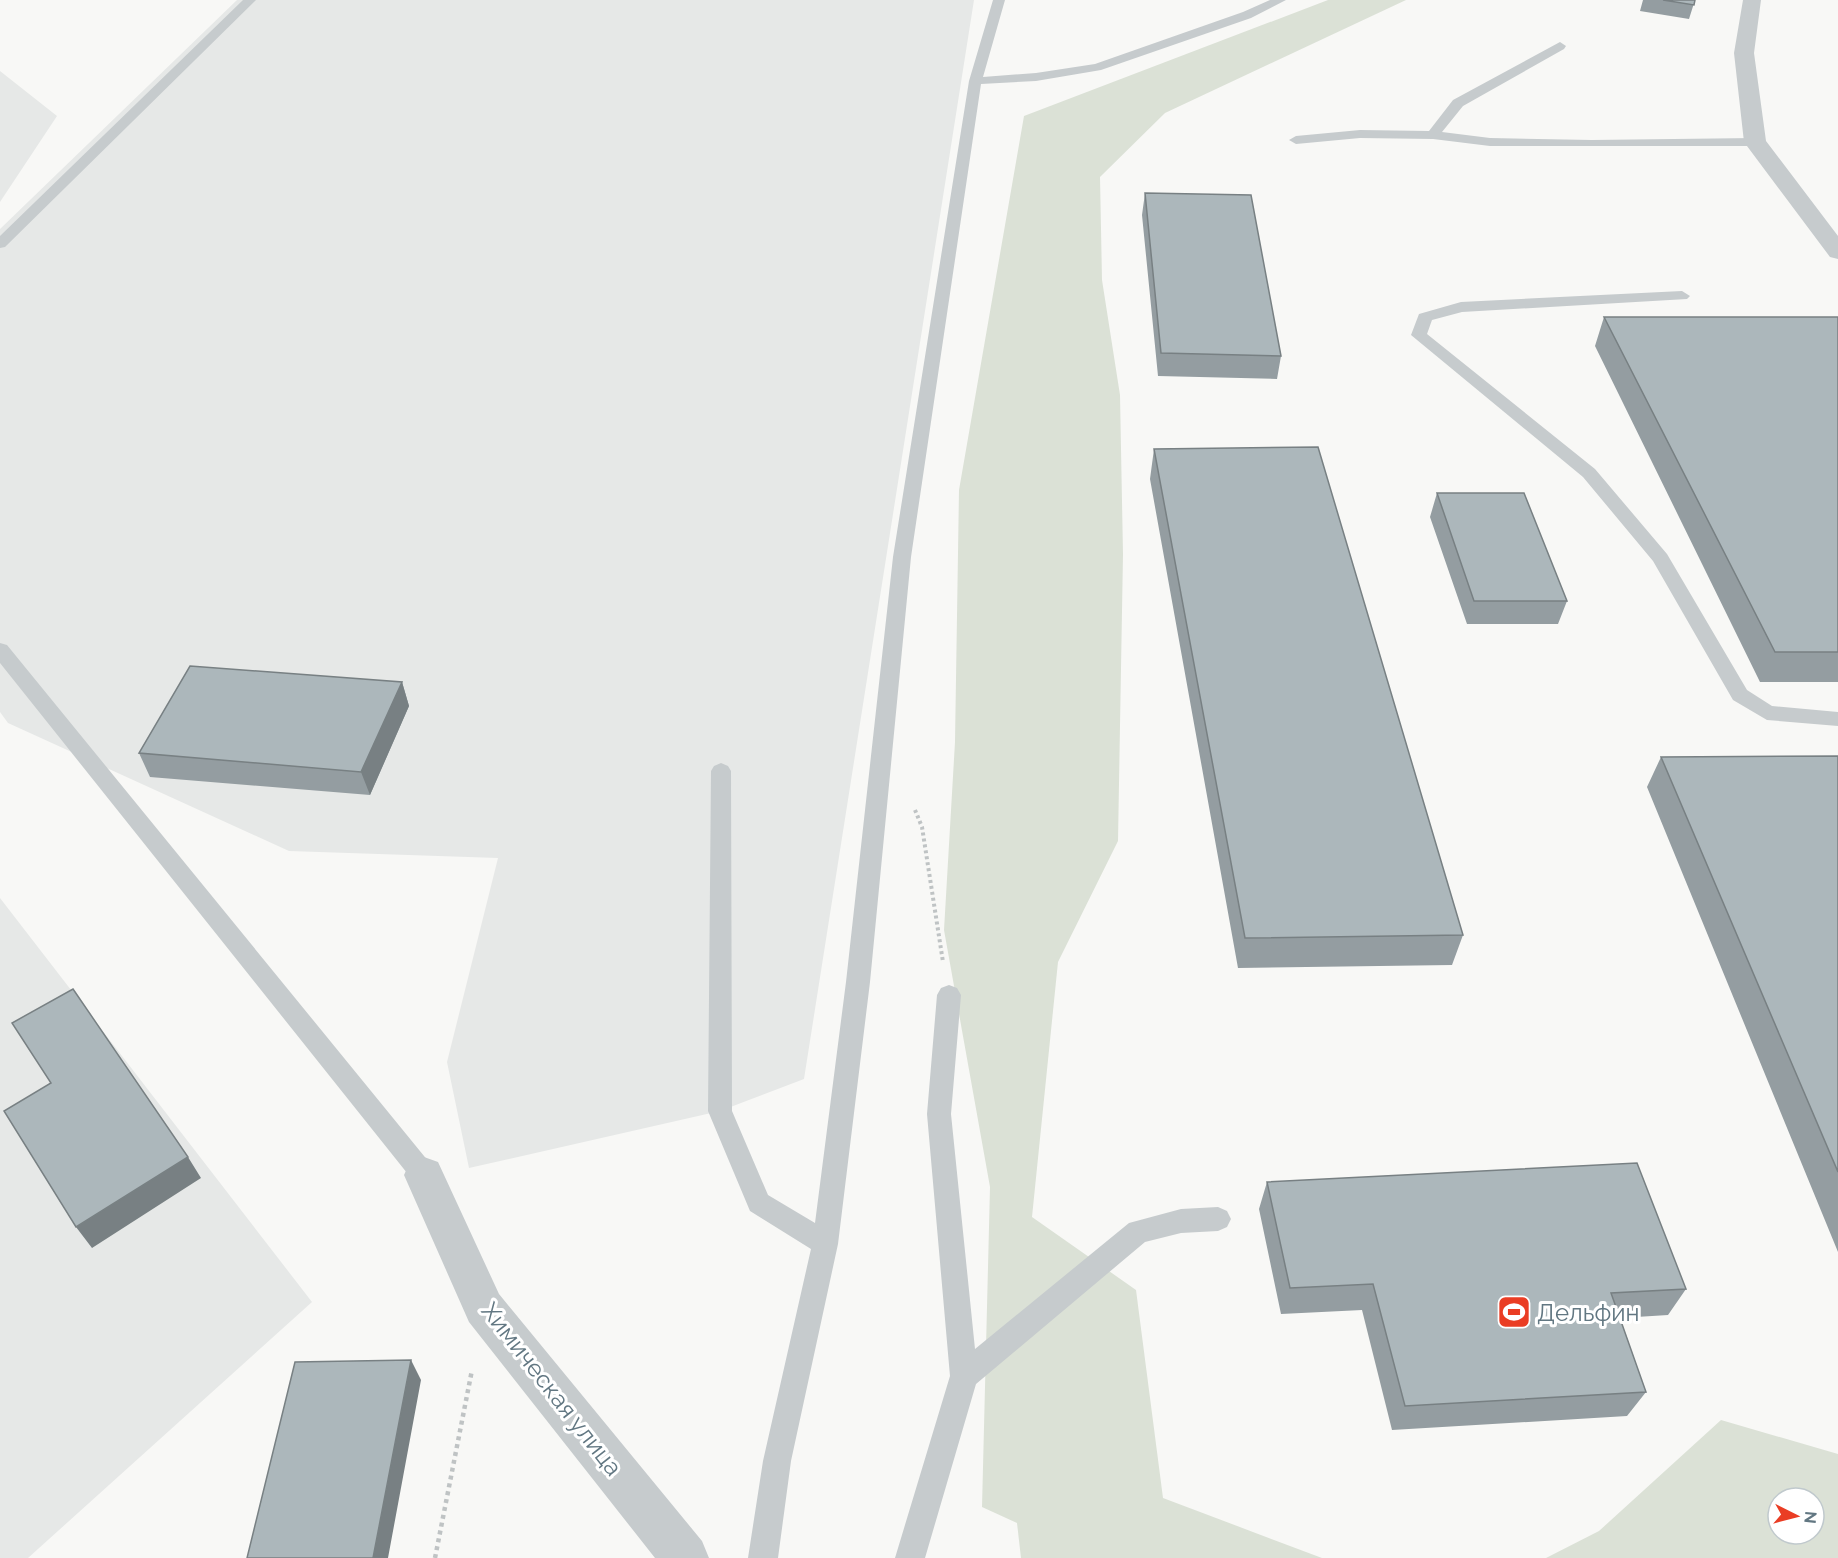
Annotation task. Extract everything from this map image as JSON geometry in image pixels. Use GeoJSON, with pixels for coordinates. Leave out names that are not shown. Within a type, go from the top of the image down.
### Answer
{"type":"FeatureCollection","features":[{"type":"Feature","properties":{"kind":"street"},"geometry":{"type":"LineString","coordinates":[[1752,0],[1744,53],[1755,142],[1838,252]]}},
{"type":"Feature","properties":{"kind":"street","name":"Химическая улица"},"geometry":{"type":"LineString","coordinates":[[424,1175],[484,1308],[686,1558]]}},
{"type":"Feature","properties":{"kind":"lane"},"geometry":{"type":"LineString","coordinates":[[0,244],[250,0]]}},
{"type":"Feature","properties":{"kind":"lane"},"geometry":{"type":"LineString","coordinates":[[763,1558],[777,1461],[825,1244],[885,744],[902,557],[975,81],[999,0]]}},
{"type":"Feature","properties":{"kind":"lane"},"geometry":{"type":"LineString","coordinates":[[975,81],[1036,77],[1098,67],[1247,15],[1280,0]]}},
{"type":"Feature","properties":{"kind":"lane"},"geometry":{"type":"LineString","coordinates":[[1433,135],[1458,102],[1560,46]]}},
{"type":"Feature","properties":{"kind":"lane"},"geometry":{"type":"LineString","coordinates":[[1296,140],[1360,134],[1433,135],[1490,142],[1592,144],[1755,142]]}},
{"type":"Feature","properties":{"kind":"lane"},"geometry":{"type":"LineString","coordinates":[[1682,296],[1461,307],[1425,317],[1419,335],[1588,473],[1660,558],[1740,695],[1767,714],[1838,719]]}},
{"type":"Feature","properties":{"kind":"lane"},"geometry":{"type":"LineString","coordinates":[[0,650],[424,1175]]}},
{"type":"Feature","properties":{"kind":"lane"},"geometry":{"type":"LineString","coordinates":[[721,771],[720,1110],[759,1203],[825,1244]]}},
{"type":"Feature","properties":{"kind":"lane"},"geometry":{"type":"LineString","coordinates":[[910,1558],[964,1376],[939,1114],[949,995]]}},
{"type":"Feature","properties":{"kind":"lane"},"geometry":{"type":"LineString","coordinates":[[964,1376],[1138,1232],[1182,1221],[1218,1219]]}},
{"type":"Feature","properties":{"kind":"path"},"geometry":{"type":"LineString","coordinates":[[885,744],[922,827],[949,995]]}},
{"type":"Feature","properties":{"kind":"path"},"geometry":{"type":"LineString","coordinates":[[435,1558],[484,1308]]}},
{"type":"Feature","properties":{"kind":"shaded area"},"geometry":{"type":"Polygon","coordinates":[[[237,0],[974,0],[804,1079],[720,1111],[469,1168],[447,1062],[498,858],[289,851],[8,723],[0,712],[0,229],[237,0]]]}},
{"type":"Feature","properties":{"kind":"shaded area"},"geometry":{"type":"Polygon","coordinates":[[[1328,0],[1406,0],[1165,113],[1100,177],[1102,280],[1120,395],[1123,554],[1118,841],[1058,962],[1032,1217],[1136,1290],[1163,1498],[1322,1558],[1021,1558],[1017,1523],[982,1507],[990,1187],[944,930],[955,742],[959,490],[1024,116],[1328,0]]]}},
{"type":"Feature","properties":{"kind":"shaded area"},"geometry":{"type":"Polygon","coordinates":[[[0,71],[57,116],[0,202],[0,71]]]}},
{"type":"Feature","properties":{"kind":"shaded area"},"geometry":{"type":"Polygon","coordinates":[[[0,898],[312,1302],[28,1558],[0,1558],[0,898]]]}},
{"type":"Feature","properties":{"kind":"shaded area"},"geometry":{"type":"Polygon","coordinates":[[[1721,1420],[1838,1454],[1838,1558],[1546,1558],[1599,1531],[1721,1420]]]}},
{"type":"Feature","properties":{"kind":"building"},"geometry":{"type":"Polygon","coordinates":[[[1663,0],[1695,0],[1694,5],[1663,0]]]}},
{"type":"Feature","properties":{"kind":"building"},"geometry":{"type":"Polygon","coordinates":[[[1145,193],[1251,195],[1281,356],[1161,353],[1145,193]]]}},
{"type":"Feature","properties":{"kind":"building"},"geometry":{"type":"Polygon","coordinates":[[[1604,317],[1838,317],[1838,652],[1775,652],[1604,317]]]}},
{"type":"Feature","properties":{"kind":"building"},"geometry":{"type":"Polygon","coordinates":[[[1318,447],[1463,935],[1245,938],[1154,449],[1318,447]]]}},
{"type":"Feature","properties":{"kind":"building"},"geometry":{"type":"Polygon","coordinates":[[[1437,493],[1524,493],[1567,601],[1474,601],[1437,493]]]}},
{"type":"Feature","properties":{"kind":"building"},"geometry":{"type":"Polygon","coordinates":[[[190,666],[402,682],[361,772],[139,753],[190,666]]]}},
{"type":"Feature","properties":{"kind":"building"},"geometry":{"type":"Polygon","coordinates":[[[1838,756],[1838,1172],[1661,757],[1838,756]]]}},
{"type":"Feature","properties":{"kind":"building"},"geometry":{"type":"Polygon","coordinates":[[[73,989],[188,1157],[76,1227],[4,1111],[51,1083],[12,1023],[73,989]]]}},
{"type":"Feature","properties":{"kind":"building","name":"Дельфин"},"geometry":{"type":"Polygon","coordinates":[[[1637,1163],[1686,1289],[1611,1293],[1646,1392],[1405,1406],[1373,1284],[1290,1288],[1267,1182],[1637,1163]]]}},
{"type":"Feature","properties":{"kind":"building"},"geometry":{"type":"Polygon","coordinates":[[[411,1360],[373,1558],[247,1558],[295,1362],[411,1360]]]}},
{"type":"Feature","properties":{"kind":"place","name":"Дельфин"},"geometry":{"type":"Point","coordinates":[1514,1312]}}]}
